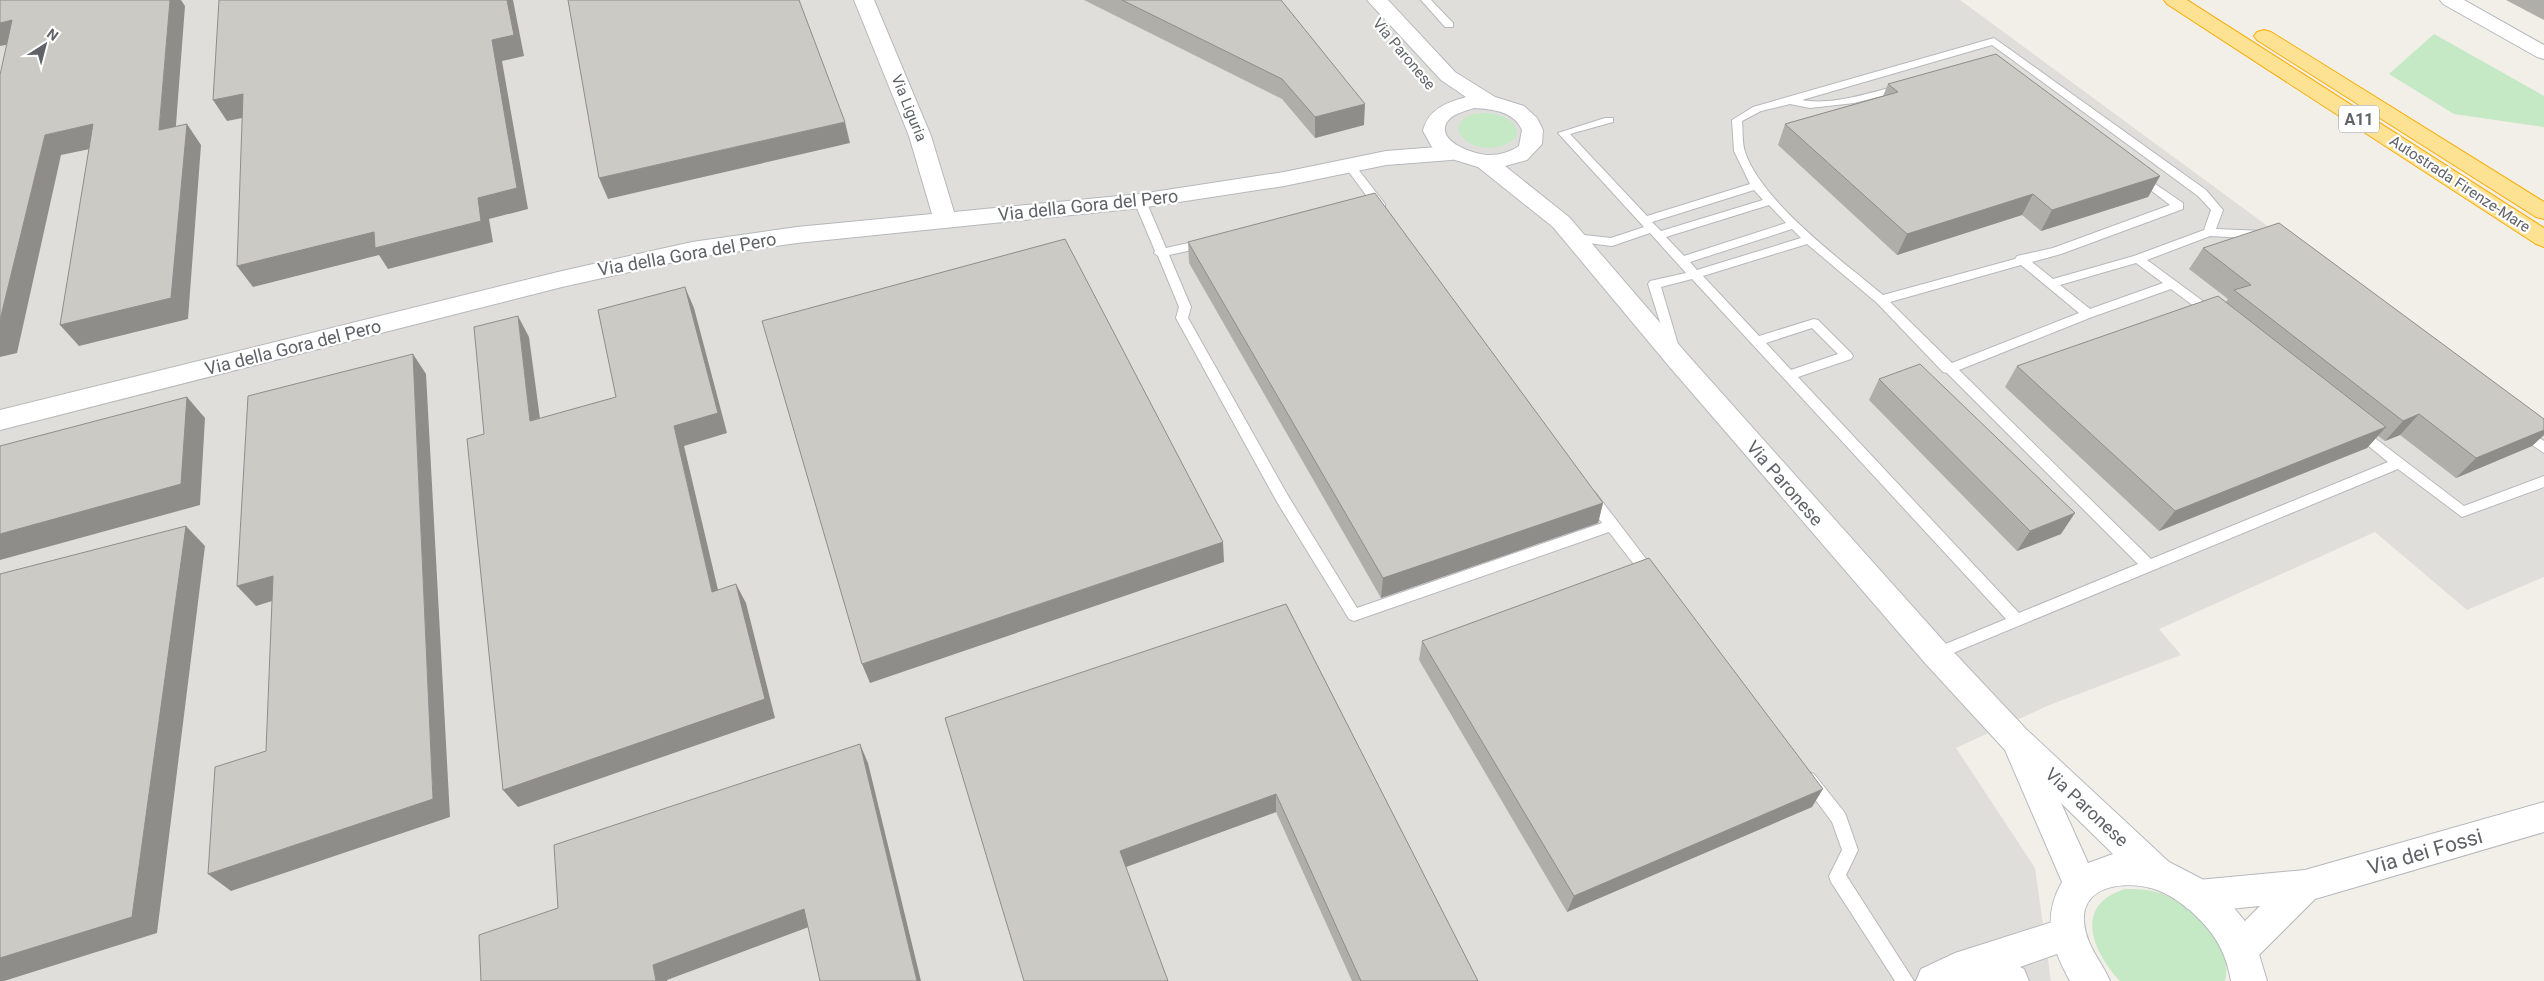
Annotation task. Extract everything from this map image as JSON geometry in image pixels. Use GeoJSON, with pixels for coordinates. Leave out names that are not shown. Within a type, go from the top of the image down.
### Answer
{"type":"FeatureCollection","features":[{"type":"Feature","properties":{"kind":"highway","name":"Autostrada Firenze-Mare"},"geometry":{"type":"LineString","coordinates":[[2174,0],[2544,239]]}},
{"type":"Feature","properties":{"kind":"highway","name":"Autostrada Firenze-Mare"},"geometry":{"type":"LineString","coordinates":[[2207,0],[2544,212]]}},
{"type":"Feature","properties":{"kind":"street","name":"Via Liguria"},"geometry":{"type":"LineString","coordinates":[[864,0],[922,136],[935,177],[945,220]]}},
{"type":"Feature","properties":{"kind":"street","name":"Via Paronese"},"geometry":{"type":"LineString","coordinates":[[1358,0],[1429,81],[1437,92],[1444,112]]}},
{"type":"Feature","properties":{"kind":"street","name":"Via Paronese"},"geometry":{"type":"LineString","coordinates":[[1377,0],[1448,76],[1488,102],[1516,111],[1527,118],[1533,127],[1535,136],[1532,145],[1524,153],[1501,162],[1468,159],[1451,153]]}},
{"type":"Feature","properties":{"kind":"street"},"geometry":{"type":"LineString","coordinates":[[2450,0],[2544,53]]}},
{"type":"Feature","properties":{"kind":"street","name":"Via Paronese"},"geometry":{"type":"LineString","coordinates":[[1435,134],[1434,126],[1444,112],[1456,105],[1488,102]]}},
{"type":"Feature","properties":{"kind":"street","name":"Via della Gora del Pero"},"geometry":{"type":"LineString","coordinates":[[1386,158],[1435,134]]}},
{"type":"Feature","properties":{"kind":"street"},"geometry":{"type":"LineString","coordinates":[[1435,134],[1440,144],[1451,153]]}},
{"type":"Feature","properties":{"kind":"street","name":"Via della Gora del Pero"},"geometry":{"type":"LineString","coordinates":[[0,420],[562,279],[673,254],[797,235],[1140,201],[1284,179],[1386,158],[1451,153]]}},
{"type":"Feature","properties":{"kind":"street","name":"Via Paronese"},"geometry":{"type":"LineString","coordinates":[[1524,153],[1541,189],[1568,230],[1677,359],[1936,654],[2015,739],[2159,875]]}},
{"type":"Feature","properties":{"kind":"street","name":"Via Paronese"},"geometry":{"type":"LineString","coordinates":[[1486,162],[1568,230]]}},
{"type":"Feature","properties":{"kind":"street","name":"Via Paronese"},"geometry":{"type":"LineString","coordinates":[[2015,739],[2080,884]]}},
{"type":"Feature","properties":{"kind":"street","name":"Via dei Fossi"},"geometry":{"type":"LineString","coordinates":[[2198,896],[2305,886],[2544,817]]}},
{"type":"Feature","properties":{"kind":"street"},"geometry":{"type":"LineString","coordinates":[[2092,981],[2076,956],[2068,934],[2067,915],[2071,898],[2080,884],[2095,874],[2114,869],[2135,869],[2159,875],[2179,884],[2198,896],[2221,918],[2242,948],[2248,971],[2248,981]]}},
{"type":"Feature","properties":{"kind":"street","name":"Via dei Fossi"},"geometry":{"type":"LineString","coordinates":[[2242,948],[2305,886]]}},
{"type":"Feature","properties":{"kind":"street"},"geometry":{"type":"LineString","coordinates":[[1945,976],[2068,934]]}},
{"type":"Feature","properties":{"kind":"street"},"geometry":{"type":"LineString","coordinates":[[1945,976],[2011,981]]}},
{"type":"Feature","properties":{"kind":"lane"},"geometry":{"type":"LineString","coordinates":[[1426,0],[1449,25]]}},
{"type":"Feature","properties":{"kind":"lane"},"geometry":{"type":"LineString","coordinates":[[2149,566],[1948,370],[1881,300],[1809,239],[1756,186],[1739,150],[1737,120],[1757,109],[1994,41],[2202,193],[2217,210],[2209,232]]}},
{"type":"Feature","properties":{"kind":"lane"},"geometry":{"type":"LineString","coordinates":[[1790,101],[1810,105],[1854,100],[1909,86]]}},
{"type":"Feature","properties":{"kind":"lane"},"geometry":{"type":"LineString","coordinates":[[1609,120],[1562,133],[2016,620]]}},
{"type":"Feature","properties":{"kind":"lane"},"geometry":{"type":"LineString","coordinates":[[1350,166],[1379,209]]}},
{"type":"Feature","properties":{"kind":"lane"},"geometry":{"type":"LineString","coordinates":[[1881,300],[2021,259],[2057,251],[2179,206],[2132,171]]}},
{"type":"Feature","properties":{"kind":"lane"},"geometry":{"type":"LineString","coordinates":[[1568,230],[1612,242],[1650,229],[1756,186]]}},
{"type":"Feature","properties":{"kind":"lane"},"geometry":{"type":"LineString","coordinates":[[1140,201],[1160,253],[1185,307],[1182,318],[1282,498],[1354,615],[1612,524]]}},
{"type":"Feature","properties":{"kind":"lane"},"geometry":{"type":"LineString","coordinates":[[1650,229],[1771,201]]}},
{"type":"Feature","properties":{"kind":"lane"},"geometry":{"type":"LineString","coordinates":[[1680,261],[1794,224]]}},
{"type":"Feature","properties":{"kind":"lane"},"geometry":{"type":"LineString","coordinates":[[2052,283],[2138,259],[2209,232],[2264,235],[2272,241]]}},
{"type":"Feature","properties":{"kind":"lane"},"geometry":{"type":"LineString","coordinates":[[1677,359],[1654,284],[1694,275],[1809,239]]}},
{"type":"Feature","properties":{"kind":"lane"},"geometry":{"type":"LineString","coordinates":[[1160,253],[1216,240]]}},
{"type":"Feature","properties":{"kind":"lane"},"geometry":{"type":"LineString","coordinates":[[2021,259],[2088,314]]}},
{"type":"Feature","properties":{"kind":"lane"},"geometry":{"type":"LineString","coordinates":[[2138,259],[2174,284],[2220,321]]}},
{"type":"Feature","properties":{"kind":"lane"},"geometry":{"type":"LineString","coordinates":[[1948,370],[2088,314],[2174,284]]}},
{"type":"Feature","properties":{"kind":"lane"},"geometry":{"type":"LineString","coordinates":[[1756,342],[1814,322],[1847,356],[1788,376]]}},
{"type":"Feature","properties":{"kind":"lane"},"geometry":{"type":"LineString","coordinates":[[2344,419],[2462,512],[2544,481]]}},
{"type":"Feature","properties":{"kind":"lane"},"geometry":{"type":"LineString","coordinates":[[2513,424],[2544,448]]}},
{"type":"Feature","properties":{"kind":"lane"},"geometry":{"type":"LineString","coordinates":[[1936,654],[2399,463]]}},
{"type":"Feature","properties":{"kind":"lane"},"geometry":{"type":"LineString","coordinates":[[1582,485],[1658,586]]}},
{"type":"Feature","properties":{"kind":"lane"},"geometry":{"type":"LineString","coordinates":[[1797,764],[1839,818],[1850,850],[1837,876],[1905,981]]}},
{"type":"Feature","properties":{"kind":"shaded area"},"geometry":{"type":"Polygon","coordinates":[[[0,0],[1960,0],[2544,429],[2544,577],[2467,610],[2375,532],[2159,629],[2181,655],[2047,706],[1956,748],[2035,868],[2051,981],[0,981],[0,0]]]}},
{"type":"Feature","properties":{"kind":"green space"},"geometry":{"type":"Polygon","coordinates":[[[2434,34],[2544,96],[2544,127],[2454,114],[2389,74],[2434,34]]]}},
{"type":"Feature","properties":{"kind":"green space"},"geometry":{"type":"Polygon","coordinates":[[[1489,113],[1499,115],[1512,122],[1517,135],[1512,141],[1504,145],[1485,148],[1468,142],[1462,136],[1458,128],[1466,117],[1489,113]]]}},
{"type":"Feature","properties":{"kind":"green space"},"geometry":{"type":"Polygon","coordinates":[[[2125,889],[2156,892],[2169,897],[2195,914],[2217,938],[2226,966],[2225,981],[2120,981],[2102,956],[2092,930],[2093,917],[2098,906],[2109,896],[2125,889]]]}},
{"type":"Feature","properties":{"kind":"building"},"geometry":{"type":"Polygon","coordinates":[[[0,0],[170,0],[159,130],[187,124],[171,298],[60,325],[93,124],[45,135],[0,320],[0,75],[12,20],[0,23],[0,0]]]}},
{"type":"Feature","properties":{"kind":"building"},"geometry":{"type":"Polygon","coordinates":[[[219,0],[507,0],[514,35],[492,40],[517,188],[478,198],[481,221],[375,248],[374,232],[237,266],[243,94],[213,100],[219,0]]]}},
{"type":"Feature","properties":{"kind":"building"},"geometry":{"type":"Polygon","coordinates":[[[568,0],[799,0],[845,122],[599,178],[568,0]]]}},
{"type":"Feature","properties":{"kind":"building"},"geometry":{"type":"Polygon","coordinates":[[[1122,0],[1281,0],[1365,104],[1315,117],[1282,79],[1122,0]]]}},
{"type":"Feature","properties":{"kind":"building"},"geometry":{"type":"Polygon","coordinates":[[[1996,54],[2160,176],[2052,210],[2033,194],[1907,234],[1785,124],[1898,92],[1888,84],[1996,54]]]}},
{"type":"Feature","properties":{"kind":"building"},"geometry":{"type":"Polygon","coordinates":[[[1375,193],[1603,503],[1383,578],[1188,242],[1375,193]]]}},
{"type":"Feature","properties":{"kind":"building"},"geometry":{"type":"Polygon","coordinates":[[[2279,223],[2544,419],[2544,430],[2476,458],[2419,414],[2403,421],[2234,290],[2251,285],[2203,248],[2279,223]]]}},
{"type":"Feature","properties":{"kind":"building"},"geometry":{"type":"Polygon","coordinates":[[[1065,239],[1223,542],[862,664],[762,321],[1065,239]]]}},
{"type":"Feature","properties":{"kind":"building"},"geometry":{"type":"Polygon","coordinates":[[[685,287],[718,413],[674,426],[712,592],[736,584],[765,699],[503,790],[467,439],[484,434],[474,327],[518,316],[530,421],[616,397],[598,310],[685,287]]]}},
{"type":"Feature","properties":{"kind":"building"},"geometry":{"type":"Polygon","coordinates":[[[2218,296],[2386,427],[2175,511],[2017,366],[2218,296]]]}},
{"type":"Feature","properties":{"kind":"building"},"geometry":{"type":"Polygon","coordinates":[[[413,354],[433,799],[208,874],[215,767],[266,751],[273,576],[237,586],[248,396],[413,354]]]}},
{"type":"Feature","properties":{"kind":"building"},"geometry":{"type":"Polygon","coordinates":[[[1920,364],[2075,513],[2030,531],[1879,379],[1920,364]]]}},
{"type":"Feature","properties":{"kind":"building"},"geometry":{"type":"Polygon","coordinates":[[[187,397],[181,484],[0,534],[0,446],[187,397]]]}},
{"type":"Feature","properties":{"kind":"building"},"geometry":{"type":"Polygon","coordinates":[[[186,526],[132,917],[0,958],[0,574],[186,526]]]}},
{"type":"Feature","properties":{"kind":"building"},"geometry":{"type":"Polygon","coordinates":[[[1649,558],[1823,789],[1574,896],[1422,641],[1649,558]]]}},
{"type":"Feature","properties":{"kind":"building"},"geometry":{"type":"Polygon","coordinates":[[[1286,604],[1478,981],[1361,981],[1276,794],[1120,851],[1168,981],[1024,981],[945,718],[1286,604]]]}},
{"type":"Feature","properties":{"kind":"building"},"geometry":{"type":"Polygon","coordinates":[[[860,744],[917,981],[820,981],[804,909],[653,965],[656,981],[481,981],[479,935],[558,908],[554,845],[860,744]]]}}]}
